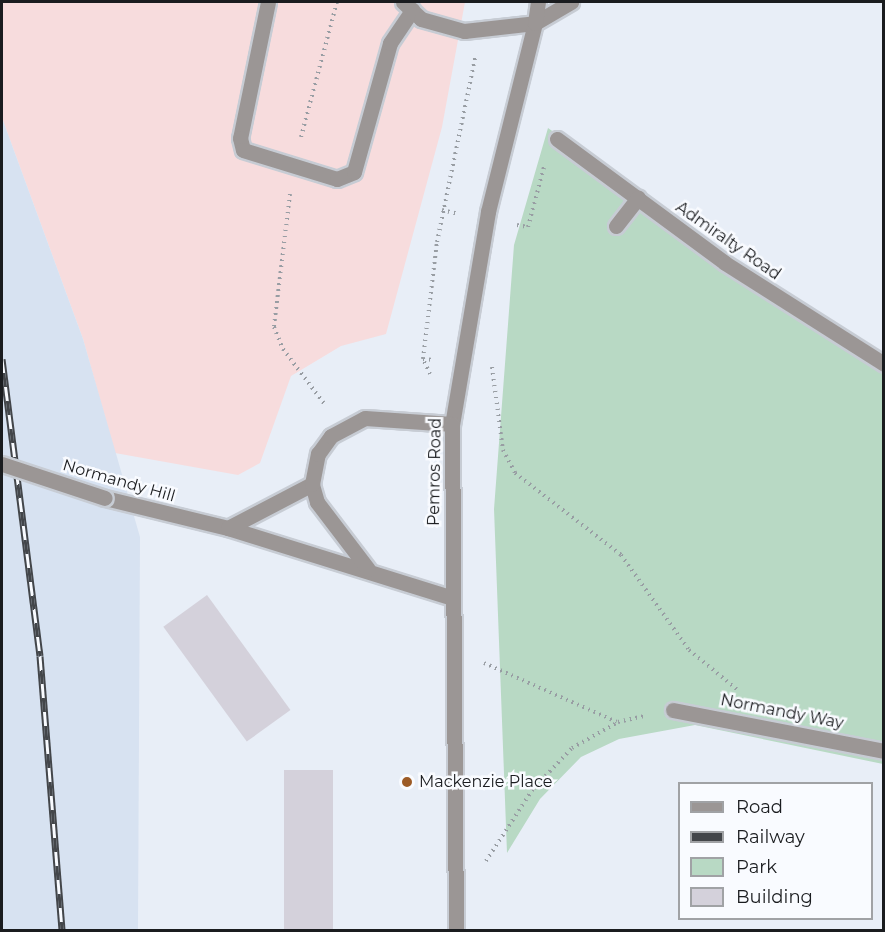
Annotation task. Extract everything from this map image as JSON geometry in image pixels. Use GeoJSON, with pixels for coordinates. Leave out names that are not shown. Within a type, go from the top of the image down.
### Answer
{"type":"FeatureCollection","features":[{"type":"Feature","properties":{"kind":"street"},"geometry":{"type":"LineString","coordinates":[[268,2],[240,138],[243,150],[337,179],[354,172],[390,43],[407,6],[421,19],[464,31],[536,23],[571,2]]}},
{"type":"Feature","properties":{"kind":"street","name":"Pemros Road"},"geometry":{"type":"LineString","coordinates":[[456,930],[450,597],[452,424],[488,213],[536,23],[538,2]]}},
{"type":"Feature","properties":{"kind":"street","name":"Admiralty Road"},"geometry":{"type":"LineString","coordinates":[[557,139],[725,263],[884,364]]}},
{"type":"Feature","properties":{"kind":"street"},"geometry":{"type":"LineString","coordinates":[[616,226],[638,198]]}},
{"type":"Feature","properties":{"kind":"street"},"geometry":{"type":"LineString","coordinates":[[368,569],[324,517],[312,484],[318,454],[343,429],[365,418],[452,424]]}},
{"type":"Feature","properties":{"kind":"street","name":"Normandy Hill"},"geometry":{"type":"LineString","coordinates":[[2,464],[105,498],[228,528],[368,569],[450,597]]}},
{"type":"Feature","properties":{"kind":"street"},"geometry":{"type":"LineString","coordinates":[[228,528],[312,484]]}},
{"type":"Feature","properties":{"kind":"street","name":"Normandy Way"},"geometry":{"type":"LineString","coordinates":[[673,710],[752,723],[884,751]]}},
{"type":"Feature","properties":{"kind":"path"},"geometry":{"type":"LineString","coordinates":[[484,27],[442,210],[423,359],[495,368],[503,450],[515,473],[621,555],[689,651],[744,695],[752,723]]}},
{"type":"Feature","properties":{"kind":"path"},"geometry":{"type":"LineString","coordinates":[[512,224],[528,227],[547,155],[557,139]]}},
{"type":"Feature","properties":{"kind":"path"},"geometry":{"type":"LineString","coordinates":[[283,349],[343,429]]}},
{"type":"Feature","properties":{"kind":"path"},"geometry":{"type":"LineString","coordinates":[[451,649],[618,722]]}},
{"type":"Feature","properties":{"kind":"path"},"geometry":{"type":"LineString","coordinates":[[456,907],[533,789],[572,748],[618,722],[673,710]]}},
{"type":"Feature","properties":{"kind":"shaded area"},"geometry":{"type":"Polygon","coordinates":[[[2,2],[465,2],[442,127],[386,334],[341,346],[291,376],[260,463],[238,475],[115,453],[83,339],[2,118],[2,2]]]}},
{"type":"Feature","properties":{"kind":"shaded area"},"geometry":{"type":"Polygon","coordinates":[[[2,118],[83,339],[140,537],[138,930],[2,930],[2,118]]]}},
{"type":"Feature","properties":{"kind":"green space"},"geometry":{"type":"Polygon","coordinates":[[[548,128],[883,364],[883,764],[695,725],[619,739],[581,757],[540,799],[507,853],[494,509],[514,245],[548,128]]]}},
{"type":"Feature","properties":{"kind":"building"},"geometry":{"type":"Polygon","coordinates":[[[207,595],[290,710],[247,742],[163,627],[207,595]]]}},
{"type":"Feature","properties":{"kind":"building"},"geometry":{"type":"Polygon","coordinates":[[[284,770],[333,770],[333,930],[284,930],[284,770]]]}},
{"type":"Feature","properties":{"kind":"railway"},"geometry":{"type":"LineString","coordinates":[[2,359],[40,656],[62,930]]}},
{"type":"Feature","properties":{"kind":"place","name":"Mackenzie Place"},"geometry":{"type":"Point","coordinates":[407,782]}}]}
